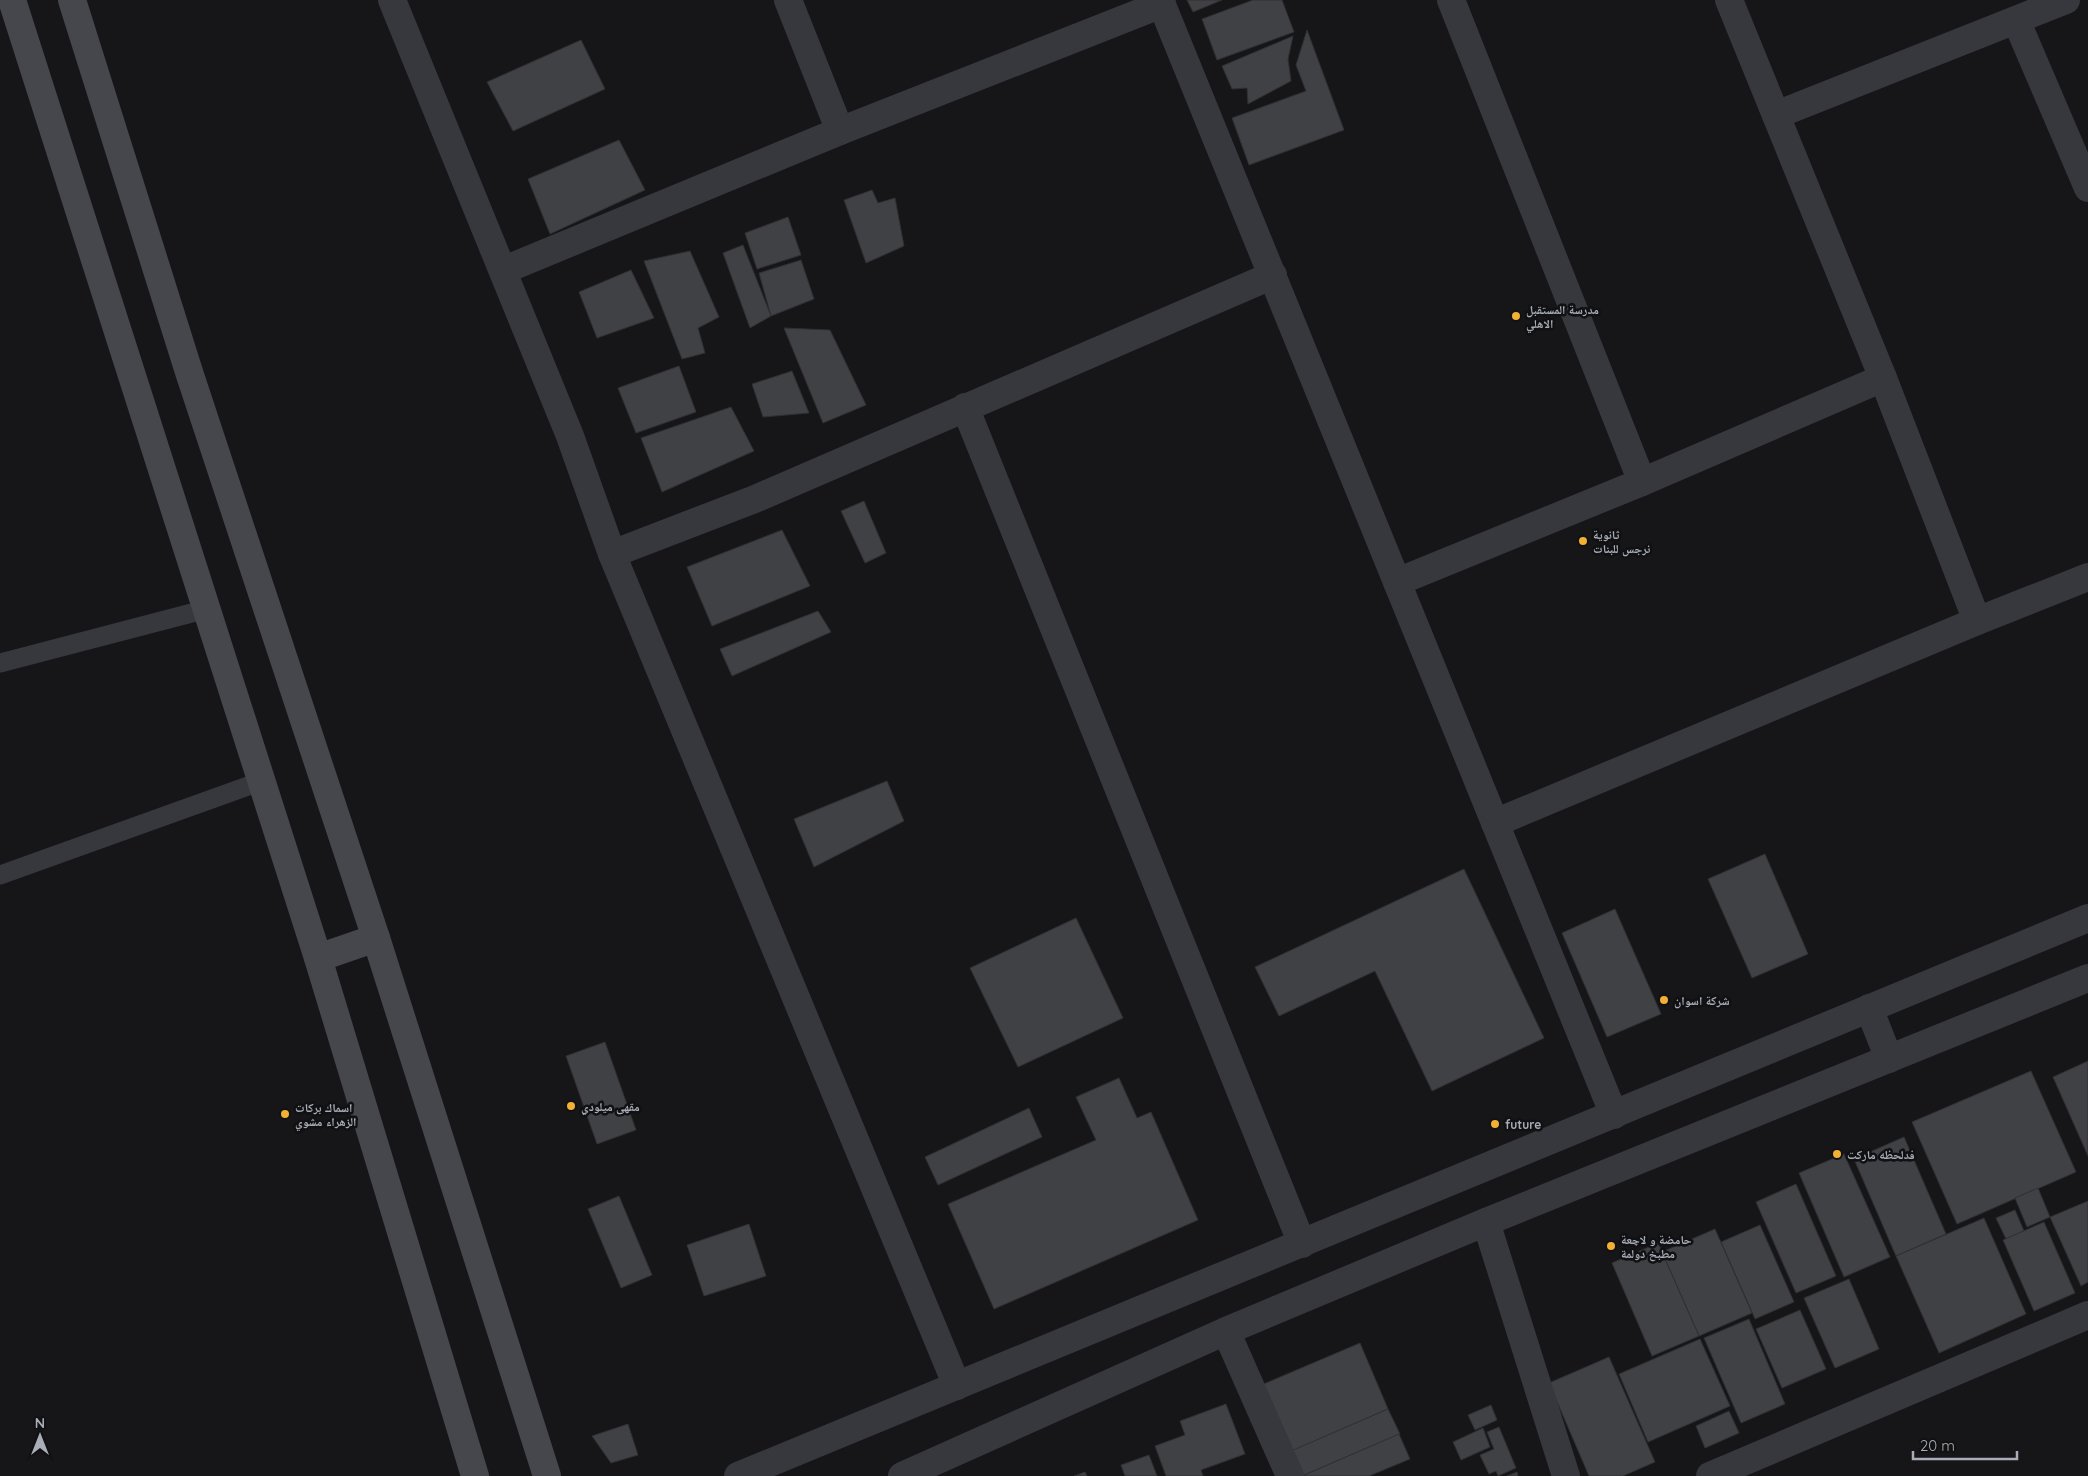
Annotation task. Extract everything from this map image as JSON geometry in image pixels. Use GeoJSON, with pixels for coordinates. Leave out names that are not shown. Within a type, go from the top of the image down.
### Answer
{"type":"FeatureCollection","features":[{"type":"Feature","properties":{"kind":"main road"},"geometry":{"type":"LineString","coordinates":[[12,0],[318,958],[475,1476]]}},
{"type":"Feature","properties":{"kind":"main road"},"geometry":{"type":"LineString","coordinates":[[72,0],[189,372],[376,938],[547,1476]]}},
{"type":"Feature","properties":{"kind":"main road"},"geometry":{"type":"LineString","coordinates":[[318,958],[376,938]]}},
{"type":"Feature","properties":{"kind":"street"},"geometry":{"type":"LineString","coordinates":[[392,0],[504,270],[570,436],[612,554],[957,1386]]}},
{"type":"Feature","properties":{"kind":"street"},"geometry":{"type":"LineString","coordinates":[[788,0],[840,130]]}},
{"type":"Feature","properties":{"kind":"street"},"geometry":{"type":"LineString","coordinates":[[1451,0],[1642,482]]}},
{"type":"Feature","properties":{"kind":"street"},"geometry":{"type":"LineString","coordinates":[[1728,0],[1883,378],[1976,621]]}},
{"type":"Feature","properties":{"kind":"street"},"geometry":{"type":"LineString","coordinates":[[1776,116],[2066,0]]}},
{"type":"Feature","properties":{"kind":"street"},"geometry":{"type":"LineString","coordinates":[[504,270],[840,130],[1161,2],[1614,1115]]}},
{"type":"Feature","properties":{"kind":"street"},"geometry":{"type":"LineString","coordinates":[[2016,20],[2088,188]]}},
{"type":"Feature","properties":{"kind":"street"},"geometry":{"type":"LineString","coordinates":[[612,554],[755,499],[1273,275]]}},
{"type":"Feature","properties":{"kind":"street"},"geometry":{"type":"LineString","coordinates":[[1397,582],[1642,482],[1883,378]]}},
{"type":"Feature","properties":{"kind":"street"},"geometry":{"type":"LineString","coordinates":[[965,407],[1302,1244]]}},
{"type":"Feature","properties":{"kind":"street"},"geometry":{"type":"LineString","coordinates":[[1495,823],[1976,621],[2088,577]]}},
{"type":"Feature","properties":{"kind":"street"},"geometry":{"type":"LineString","coordinates":[[738,1476],[2088,918]]}},
{"type":"Feature","properties":{"kind":"street"},"geometry":{"type":"LineString","coordinates":[[902,1476],[1226,1331],[1486,1222],[2088,978]]}},
{"type":"Feature","properties":{"kind":"street"},"geometry":{"type":"LineString","coordinates":[[1869,1008],[1889,1059]]}},
{"type":"Feature","properties":{"kind":"street"},"geometry":{"type":"LineString","coordinates":[[1486,1222],[1566,1476]]}},
{"type":"Feature","properties":{"kind":"street"},"geometry":{"type":"LineString","coordinates":[[1710,1476],[2088,1315]]}},
{"type":"Feature","properties":{"kind":"street"},"geometry":{"type":"LineString","coordinates":[[1226,1331],[1290,1476]]}},
{"type":"Feature","properties":{"kind":"lane"},"geometry":{"type":"LineString","coordinates":[[0,663],[207,609]]}},
{"type":"Feature","properties":{"kind":"lane"},"geometry":{"type":"LineString","coordinates":[[0,875],[262,782]]}},
{"type":"Feature","properties":{"kind":"building"},"geometry":{"type":"Polygon","coordinates":[[[1187,0],[1222,0],[1193,12],[1187,0]]]}},
{"type":"Feature","properties":{"kind":"building"},"geometry":{"type":"Polygon","coordinates":[[[1253,0],[1282,0],[1294,32],[1217,60],[1202,19],[1253,0]]]}},
{"type":"Feature","properties":{"kind":"building"},"geometry":{"type":"Polygon","coordinates":[[[1307,30],[1344,130],[1249,165],[1232,118],[1306,91],[1296,65],[1307,30]]]}},
{"type":"Feature","properties":{"kind":"building"},"geometry":{"type":"Polygon","coordinates":[[[1293,36],[1288,59],[1291,81],[1248,104],[1247,88],[1232,89],[1222,66],[1293,36]]]}},
{"type":"Feature","properties":{"kind":"building"},"geometry":{"type":"Polygon","coordinates":[[[581,40],[605,89],[513,131],[487,82],[581,40]]]}},
{"type":"Feature","properties":{"kind":"building"},"geometry":{"type":"Polygon","coordinates":[[[619,140],[645,190],[550,234],[528,179],[619,140]]]}},
{"type":"Feature","properties":{"kind":"building"},"geometry":{"type":"Polygon","coordinates":[[[872,190],[878,203],[895,198],[904,246],[866,263],[844,200],[872,190]]]}},
{"type":"Feature","properties":{"kind":"building"},"geometry":{"type":"Polygon","coordinates":[[[788,217],[801,255],[757,269],[745,233],[788,217]]]}},
{"type":"Feature","properties":{"kind":"building"},"geometry":{"type":"Polygon","coordinates":[[[743,245],[771,316],[750,328],[723,253],[743,245]]]}},
{"type":"Feature","properties":{"kind":"building"},"geometry":{"type":"Polygon","coordinates":[[[690,251],[719,317],[698,328],[705,353],[682,359],[644,261],[690,251]]]}},
{"type":"Feature","properties":{"kind":"building"},"geometry":{"type":"Polygon","coordinates":[[[801,260],[814,299],[771,316],[759,273],[801,260]]]}},
{"type":"Feature","properties":{"kind":"building"},"geometry":{"type":"Polygon","coordinates":[[[631,270],[654,318],[597,338],[579,292],[631,270]]]}},
{"type":"Feature","properties":{"kind":"building"},"geometry":{"type":"Polygon","coordinates":[[[784,328],[830,330],[866,405],[823,423],[784,328]]]}},
{"type":"Feature","properties":{"kind":"building"},"geometry":{"type":"Polygon","coordinates":[[[679,366],[696,412],[636,433],[618,388],[679,366]]]}},
{"type":"Feature","properties":{"kind":"building"},"geometry":{"type":"Polygon","coordinates":[[[792,371],[809,413],[763,417],[752,384],[792,371]]]}},
{"type":"Feature","properties":{"kind":"building"},"geometry":{"type":"Polygon","coordinates":[[[731,407],[754,451],[662,492],[641,438],[731,407]]]}},
{"type":"Feature","properties":{"kind":"building"},"geometry":{"type":"Polygon","coordinates":[[[864,501],[886,553],[865,563],[841,511],[864,501]]]}},
{"type":"Feature","properties":{"kind":"building"},"geometry":{"type":"Polygon","coordinates":[[[782,530],[810,586],[712,626],[687,567],[782,530]]]}},
{"type":"Feature","properties":{"kind":"building"},"geometry":{"type":"Polygon","coordinates":[[[818,611],[831,632],[732,676],[720,649],[818,611]]]}},
{"type":"Feature","properties":{"kind":"building"},"geometry":{"type":"Polygon","coordinates":[[[887,781],[904,821],[814,867],[794,819],[887,781]]]}},
{"type":"Feature","properties":{"kind":"building"},"geometry":{"type":"Polygon","coordinates":[[[1765,854],[1808,954],[1752,978],[1708,879],[1765,854]]]}},
{"type":"Feature","properties":{"kind":"building"},"geometry":{"type":"Polygon","coordinates":[[[1464,869],[1544,1038],[1432,1091],[1375,971],[1279,1016],[1255,967],[1464,869]]]}},
{"type":"Feature","properties":{"kind":"building"},"geometry":{"type":"Polygon","coordinates":[[[1615,909],[1661,1014],[1607,1037],[1562,933],[1615,909]]]}},
{"type":"Feature","properties":{"kind":"building"},"geometry":{"type":"Polygon","coordinates":[[[1076,918],[1123,1018],[1018,1067],[970,968],[1076,918]]]}},
{"type":"Feature","properties":{"kind":"building"},"geometry":{"type":"Polygon","coordinates":[[[605,1042],[636,1130],[597,1144],[566,1056],[605,1042]]]}},
{"type":"Feature","properties":{"kind":"building"},"geometry":{"type":"Polygon","coordinates":[[[2088,1061],[2088,1156],[2053,1077],[2088,1061]]]}},
{"type":"Feature","properties":{"kind":"building"},"geometry":{"type":"Polygon","coordinates":[[[2031,1071],[2076,1172],[1957,1224],[1912,1122],[2031,1071]]]}},
{"type":"Feature","properties":{"kind":"building"},"geometry":{"type":"Polygon","coordinates":[[[1119,1078],[1137,1118],[1151,1112],[1198,1220],[994,1309],[948,1204],[1096,1140],[1076,1097],[1119,1078]]]}},
{"type":"Feature","properties":{"kind":"building"},"geometry":{"type":"Polygon","coordinates":[[[1029,1108],[1042,1137],[938,1185],[925,1157],[1029,1108]]]}},
{"type":"Feature","properties":{"kind":"building"},"geometry":{"type":"Polygon","coordinates":[[[1904,1137],[1946,1234],[1896,1256],[1854,1159],[1904,1137]]]}},
{"type":"Feature","properties":{"kind":"building"},"geometry":{"type":"Polygon","coordinates":[[[1844,1154],[1890,1257],[1844,1277],[1799,1173],[1844,1154]]]}},
{"type":"Feature","properties":{"kind":"building"},"geometry":{"type":"Polygon","coordinates":[[[1796,1184],[1836,1276],[1796,1293],[1756,1202],[1796,1184]]]}},
{"type":"Feature","properties":{"kind":"building"},"geometry":{"type":"Polygon","coordinates":[[[2038,1188],[2050,1217],[2027,1227],[2015,1198],[2038,1188]]]}},
{"type":"Feature","properties":{"kind":"building"},"geometry":{"type":"Polygon","coordinates":[[[619,1196],[652,1275],[621,1288],[588,1209],[619,1196]]]}},
{"type":"Feature","properties":{"kind":"building"},"geometry":{"type":"Polygon","coordinates":[[[2088,1201],[2088,1282],[2081,1286],[2050,1217],[2088,1201]]]}},
{"type":"Feature","properties":{"kind":"building"},"geometry":{"type":"Polygon","coordinates":[[[2015,1210],[2024,1231],[2006,1239],[1996,1218],[2015,1210]]]}},
{"type":"Feature","properties":{"kind":"building"},"geometry":{"type":"Polygon","coordinates":[[[1984,1218],[2026,1314],[1939,1353],[1896,1256],[1984,1218]]]}},
{"type":"Feature","properties":{"kind":"building"},"geometry":{"type":"Polygon","coordinates":[[[2044,1222],[2075,1293],[2034,1311],[2003,1240],[2044,1222]]]}},
{"type":"Feature","properties":{"kind":"building"},"geometry":{"type":"Polygon","coordinates":[[[749,1224],[766,1276],[704,1296],[687,1245],[749,1224]]]}},
{"type":"Feature","properties":{"kind":"building"},"geometry":{"type":"Polygon","coordinates":[[[1760,1225],[1794,1302],[1755,1319],[1721,1242],[1760,1225]]]}},
{"type":"Feature","properties":{"kind":"building"},"geometry":{"type":"Polygon","coordinates":[[[1715,1229],[1752,1313],[1699,1336],[1662,1252],[1715,1229]]]}},
{"type":"Feature","properties":{"kind":"building"},"geometry":{"type":"Polygon","coordinates":[[[1658,1243],[1699,1336],[1652,1356],[1612,1263],[1658,1243]]]}},
{"type":"Feature","properties":{"kind":"building"},"geometry":{"type":"Polygon","coordinates":[[[1849,1279],[1879,1349],[1835,1368],[1804,1298],[1849,1279]]]}},
{"type":"Feature","properties":{"kind":"building"},"geometry":{"type":"Polygon","coordinates":[[[1800,1310],[1826,1369],[1782,1388],[1756,1329],[1800,1310]]]}},
{"type":"Feature","properties":{"kind":"building"},"geometry":{"type":"Polygon","coordinates":[[[1749,1319],[1785,1404],[1741,1423],[1704,1338],[1749,1319]]]}},
{"type":"Feature","properties":{"kind":"building"},"geometry":{"type":"Polygon","coordinates":[[[1700,1339],[1730,1406],[1648,1442],[1619,1374],[1700,1339]]]}},
{"type":"Feature","properties":{"kind":"building"},"geometry":{"type":"Polygon","coordinates":[[[1360,1343],[1388,1409],[1288,1453],[1259,1386],[1360,1343]]]}},
{"type":"Feature","properties":{"kind":"building"},"geometry":{"type":"Polygon","coordinates":[[[1609,1357],[1655,1462],[1623,1476],[1589,1476],[1549,1383],[1609,1357]]]}},
{"type":"Feature","properties":{"kind":"building"},"geometry":{"type":"Polygon","coordinates":[[[1226,1404],[1245,1454],[1201,1470],[1203,1476],[1166,1476],[1155,1446],[1185,1435],[1180,1421],[1226,1404]]]}},
{"type":"Feature","properties":{"kind":"building"},"geometry":{"type":"Polygon","coordinates":[[[1491,1405],[1497,1420],[1475,1430],[1468,1415],[1491,1405]]]}},
{"type":"Feature","properties":{"kind":"building"},"geometry":{"type":"Polygon","coordinates":[[[1388,1409],[1400,1434],[1302,1476],[1291,1451],[1388,1409]]]}},
{"type":"Feature","properties":{"kind":"building"},"geometry":{"type":"Polygon","coordinates":[[[1729,1411],[1739,1433],[1705,1448],[1696,1426],[1729,1411]]]}},
{"type":"Feature","properties":{"kind":"building"},"geometry":{"type":"Polygon","coordinates":[[[628,1424],[638,1455],[611,1463],[592,1436],[628,1424]]]}},
{"type":"Feature","properties":{"kind":"building"},"geometry":{"type":"Polygon","coordinates":[[[1499,1427],[1516,1468],[1498,1476],[1496,1471],[1489,1474],[1480,1455],[1494,1449],[1487,1432],[1499,1427]]]}},
{"type":"Feature","properties":{"kind":"building"},"geometry":{"type":"Polygon","coordinates":[[[1483,1428],[1490,1447],[1461,1460],[1453,1442],[1483,1428]]]}},
{"type":"Feature","properties":{"kind":"building"},"geometry":{"type":"Polygon","coordinates":[[[1399,1434],[1410,1459],[1369,1476],[1302,1476],[1399,1434]]]}},
{"type":"Feature","properties":{"kind":"building"},"geometry":{"type":"Polygon","coordinates":[[[1149,1455],[1157,1476],[1125,1476],[1121,1465],[1149,1455]]]}},
{"type":"Feature","properties":{"kind":"building"},"geometry":{"type":"Polygon","coordinates":[[[1085,1472],[1087,1476],[1074,1476],[1085,1472]]]}},
{"type":"Feature","properties":{"kind":"building"},"geometry":{"type":"Polygon","coordinates":[[[1517,1472],[1518,1476],[1507,1476],[1517,1472]]]}},
{"type":"Feature","properties":{"kind":"place","name":"مدرسة المستقبل الاهلي"},"geometry":{"type":"Point","coordinates":[1516,316]}},
{"type":"Feature","properties":{"kind":"place","name":"ثانوية نرجس للبنات"},"geometry":{"type":"Point","coordinates":[1583,541]}},
{"type":"Feature","properties":{"kind":"place","name":"شركة اسوان"},"geometry":{"type":"Point","coordinates":[1664,1000]}},
{"type":"Feature","properties":{"kind":"place","name":"مقهى ميلودي"},"geometry":{"type":"Point","coordinates":[571,1106]}},
{"type":"Feature","properties":{"kind":"place","name":"اسماك بركات الزهراء مشوي"},"geometry":{"type":"Point","coordinates":[285,1114]}},
{"type":"Feature","properties":{"kind":"place","name":"future"},"geometry":{"type":"Point","coordinates":[1495,1124]}},
{"type":"Feature","properties":{"kind":"place","name":"فدلحظه ماركت"},"geometry":{"type":"Point","coordinates":[1837,1154]}},
{"type":"Feature","properties":{"kind":"place","name":"حامضة و لاچعة مطبخ دولمة"},"geometry":{"type":"Point","coordinates":[1611,1246]}}]}
